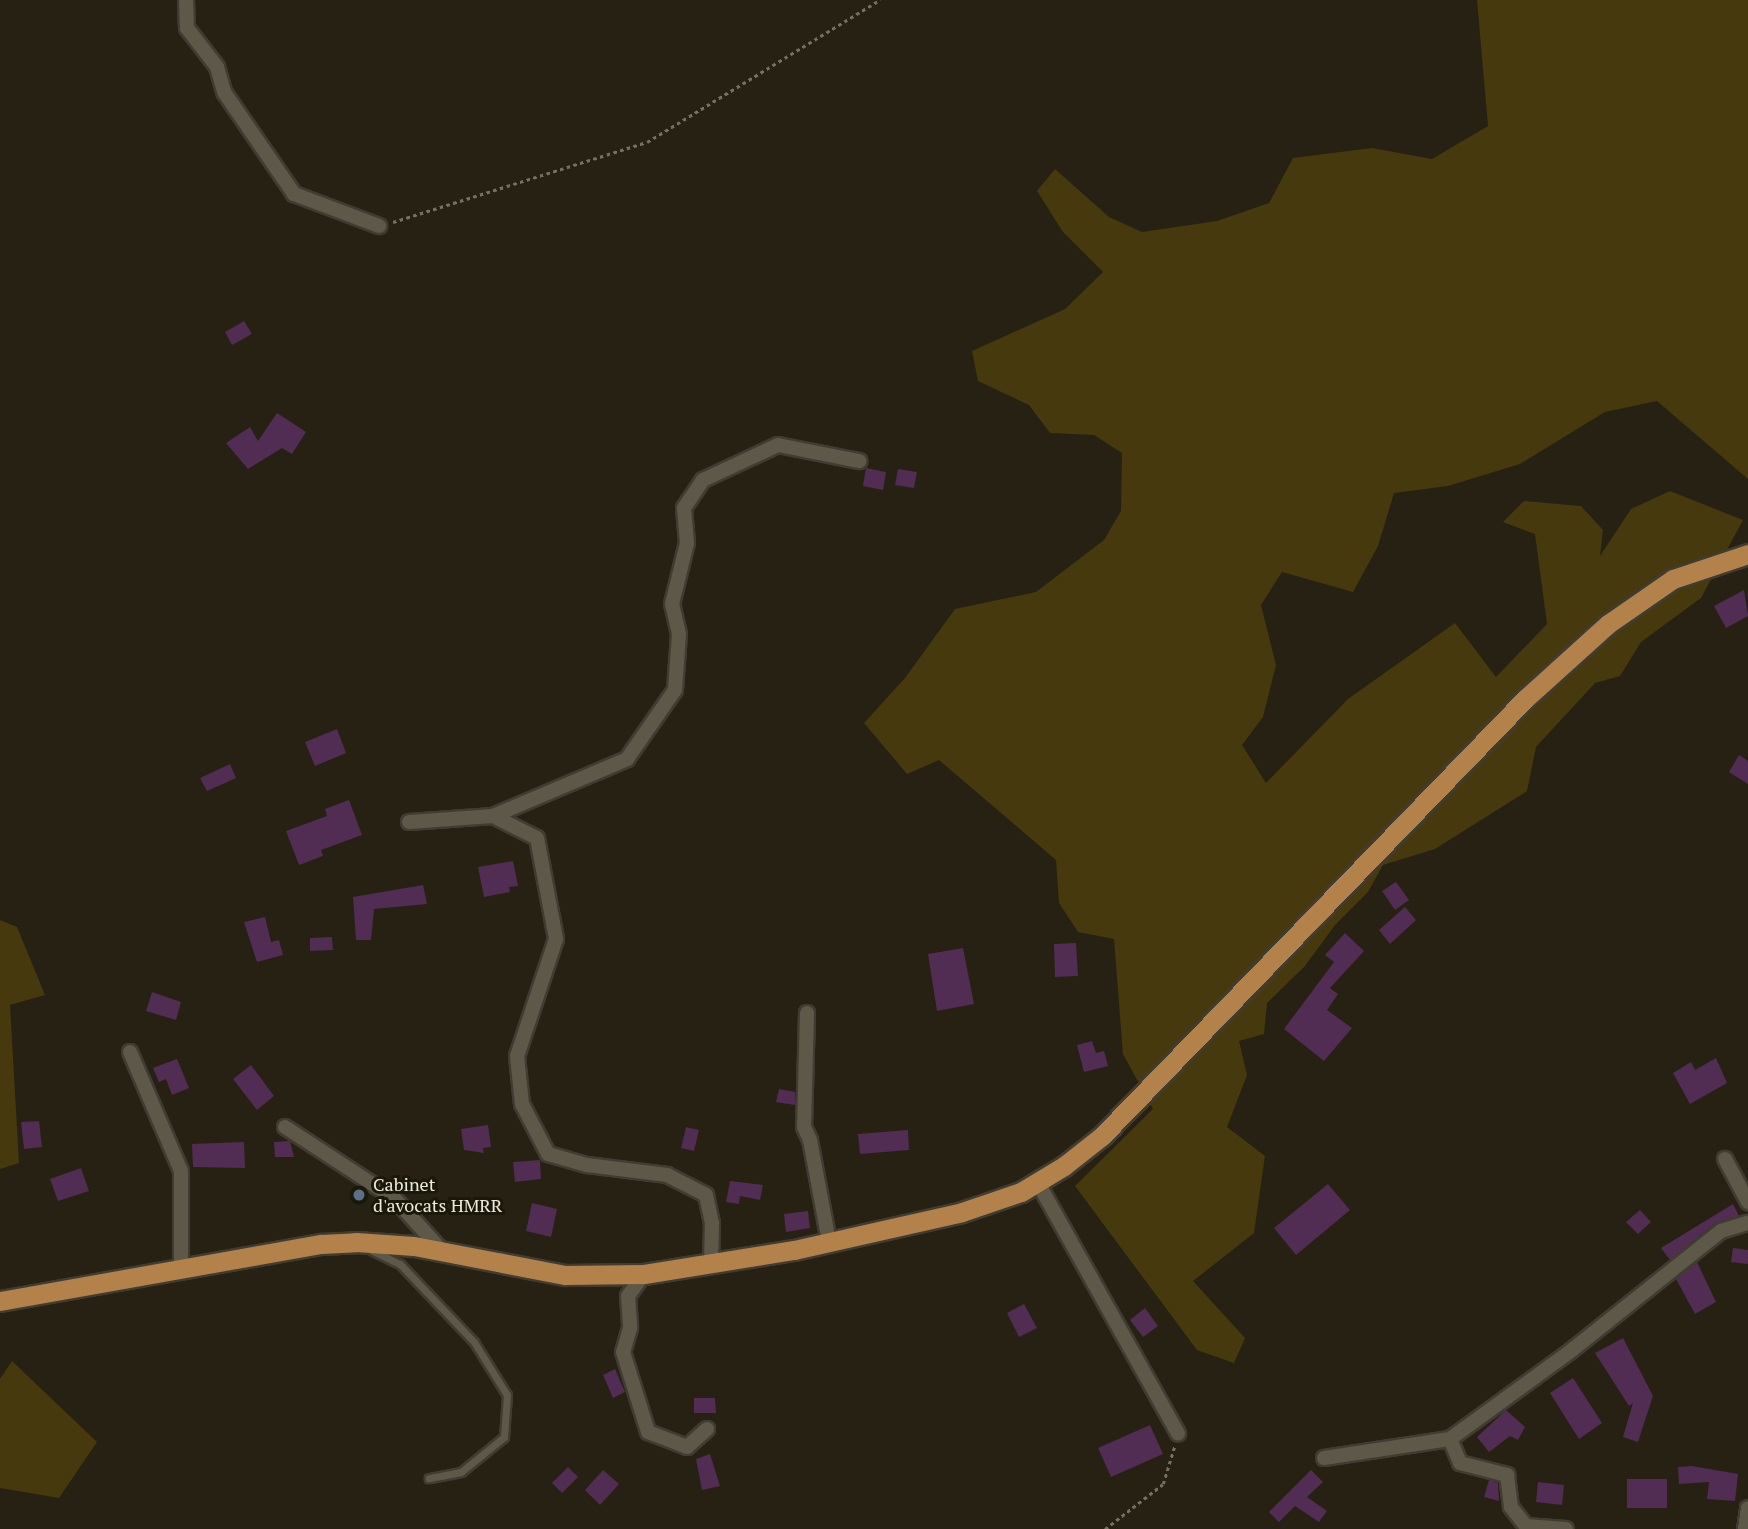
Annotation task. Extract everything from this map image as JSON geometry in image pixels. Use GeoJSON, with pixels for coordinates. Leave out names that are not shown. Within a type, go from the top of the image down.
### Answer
{"type":"FeatureCollection","features":[{"type":"Feature","properties":{"kind":"main road"},"geometry":{"type":"LineString","coordinates":[[0,1301],[181,1268],[356,1242],[442,1251],[565,1275],[644,1274],[829,1242],[962,1212],[1038,1183],[1102,1136],[1525,699],[1608,624],[1673,579],[1748,554]]}},
{"type":"Feature","properties":{"kind":"street"},"geometry":{"type":"LineString","coordinates":[[187,0],[187,28],[217,67],[224,92],[266,147],[294,194],[379,226]]}},
{"type":"Feature","properties":{"kind":"street"},"geometry":{"type":"LineString","coordinates":[[409,821],[493,816],[627,759],[675,690],[679,634],[672,604],[687,543],[684,508],[704,480],[778,445],[859,461]]}},
{"type":"Feature","properties":{"kind":"street"},"geometry":{"type":"LineString","coordinates":[[493,816],[537,838],[556,939],[517,1056],[522,1104],[548,1153],[587,1165],[667,1175],[706,1195],[712,1223],[712,1264]]}},
{"type":"Feature","properties":{"kind":"street"},"geometry":{"type":"LineString","coordinates":[[807,1013],[804,1127],[810,1140],[829,1242]]}},
{"type":"Feature","properties":{"kind":"street"},"geometry":{"type":"LineString","coordinates":[[130,1052],[181,1171],[181,1268]]}},
{"type":"Feature","properties":{"kind":"street"},"geometry":{"type":"LineString","coordinates":[[285,1127],[394,1198],[442,1251]]}},
{"type":"Feature","properties":{"kind":"street"},"geometry":{"type":"LineString","coordinates":[[1725,1159],[1748,1202]]}},
{"type":"Feature","properties":{"kind":"street"},"geometry":{"type":"LineString","coordinates":[[1038,1183],[1178,1434]]}},
{"type":"Feature","properties":{"kind":"street"},"geometry":{"type":"LineString","coordinates":[[1324,1458],[1450,1439],[1572,1350],[1721,1231],[1748,1223]]}},
{"type":"Feature","properties":{"kind":"street"},"geometry":{"type":"LineString","coordinates":[[644,1274],[628,1296],[630,1328],[624,1352],[648,1432],[687,1447],[707,1429]]}},
{"type":"Feature","properties":{"kind":"street"},"geometry":{"type":"LineString","coordinates":[[1450,1439],[1460,1463],[1507,1475],[1511,1507],[1526,1526],[1566,1529]]}},
{"type":"Feature","properties":{"kind":"street"},"geometry":{"type":"LineString","coordinates":[[1745,1529],[1748,1508]]}},
{"type":"Feature","properties":{"kind":"lane"},"geometry":{"type":"LineString","coordinates":[[356,1242],[400,1264],[474,1342],[507,1395],[503,1437],[461,1472],[429,1478]]}},
{"type":"Feature","properties":{"kind":"path"},"geometry":{"type":"LineString","coordinates":[[379,226],[647,142],[880,0]]}},
{"type":"Feature","properties":{"kind":"path"},"geometry":{"type":"LineString","coordinates":[[1105,1529],[1163,1484],[1178,1434]]}},
{"type":"Feature","properties":{"kind":"shaded area"},"geometry":{"type":"Polygon","coordinates":[[[1477,0],[1748,0],[1748,479],[1657,401],[1605,412],[1520,464],[1448,486],[1394,493],[1378,546],[1353,592],[1282,572],[1261,605],[1276,665],[1263,717],[1242,745],[1266,783],[1348,699],[1455,623],[1496,677],[1547,624],[1535,534],[1503,522],[1524,501],[1581,506],[1603,530],[1600,556],[1631,509],[1670,491],[1743,520],[1701,598],[1641,642],[1620,676],[1595,683],[1536,747],[1527,791],[1435,849],[1383,865],[1368,892],[1335,925],[1305,966],[1267,1003],[1264,1034],[1239,1041],[1247,1075],[1227,1127],[1265,1156],[1254,1233],[1193,1281],[1245,1338],[1234,1363],[1197,1350],[1075,1186],[1153,1109],[1123,1054],[1114,939],[1078,932],[1059,903],[1056,860],[939,760],[907,774],[864,723],[905,678],[955,609],[1036,592],[1104,540],[1121,511],[1122,453],[1094,435],[1050,433],[1029,405],[978,381],[972,351],[1065,309],[1103,272],[1063,232],[1037,191],[1055,169],[1109,217],[1142,232],[1217,221],[1269,203],[1293,158],[1372,148],[1432,159],[1488,126],[1477,0]]]}},
{"type":"Feature","properties":{"kind":"shaded area"},"geometry":{"type":"Polygon","coordinates":[[[0,920],[17,927],[45,995],[10,1005],[19,1163],[0,1169],[0,920]]]}},
{"type":"Feature","properties":{"kind":"shaded area"},"geometry":{"type":"Polygon","coordinates":[[[12,1361],[97,1442],[59,1498],[0,1488],[0,1379],[12,1361]]]}},
{"type":"Feature","properties":{"kind":"building"},"geometry":{"type":"Polygon","coordinates":[[[244,321],[252,334],[232,345],[225,332],[244,321]]]}},
{"type":"Feature","properties":{"kind":"building"},"geometry":{"type":"Polygon","coordinates":[[[277,413],[306,432],[292,454],[282,448],[248,469],[226,443],[250,427],[258,441],[277,413]]]}},
{"type":"Feature","properties":{"kind":"building"},"geometry":{"type":"Polygon","coordinates":[[[866,468],[886,472],[883,490],[863,486],[866,468]]]}},
{"type":"Feature","properties":{"kind":"building"},"geometry":{"type":"Polygon","coordinates":[[[898,469],[917,472],[914,488],[895,485],[898,469]]]}},
{"type":"Feature","properties":{"kind":"building"},"geometry":{"type":"Polygon","coordinates":[[[1744,590],[1748,616],[1726,628],[1714,606],[1744,590]]]}},
{"type":"Feature","properties":{"kind":"building"},"geometry":{"type":"Polygon","coordinates":[[[337,729],[346,753],[315,766],[305,742],[337,729]]]}},
{"type":"Feature","properties":{"kind":"building"},"geometry":{"type":"Polygon","coordinates":[[[1739,755],[1748,761],[1748,784],[1729,772],[1739,755]]]}},
{"type":"Feature","properties":{"kind":"building"},"geometry":{"type":"Polygon","coordinates":[[[230,764],[236,778],[207,791],[200,778],[230,764]]]}},
{"type":"Feature","properties":{"kind":"building"},"geometry":{"type":"Polygon","coordinates":[[[349,800],[362,835],[321,850],[323,856],[299,865],[286,831],[327,816],[325,809],[349,800]]]}},
{"type":"Feature","properties":{"kind":"building"},"geometry":{"type":"Polygon","coordinates":[[[513,861],[518,886],[509,887],[510,892],[484,897],[478,867],[513,861]]]}},
{"type":"Feature","properties":{"kind":"building"},"geometry":{"type":"Polygon","coordinates":[[[1396,882],[1409,900],[1395,910],[1382,891],[1396,882]]]}},
{"type":"Feature","properties":{"kind":"building"},"geometry":{"type":"Polygon","coordinates":[[[423,885],[427,904],[374,909],[371,940],[356,940],[353,897],[423,885]]]}},
{"type":"Feature","properties":{"kind":"building"},"geometry":{"type":"Polygon","coordinates":[[[1405,907],[1416,920],[1390,944],[1379,930],[1405,907]]]}},
{"type":"Feature","properties":{"kind":"building"},"geometry":{"type":"Polygon","coordinates":[[[265,917],[271,942],[279,940],[283,955],[257,962],[244,922],[265,917]]]}},
{"type":"Feature","properties":{"kind":"building"},"geometry":{"type":"Polygon","coordinates":[[[1345,933],[1364,951],[1330,988],[1338,994],[1327,1010],[1352,1028],[1324,1061],[1284,1029],[1334,962],[1325,955],[1345,933]]]}},
{"type":"Feature","properties":{"kind":"building"},"geometry":{"type":"Polygon","coordinates":[[[332,937],[333,950],[310,951],[310,938],[332,937]]]}},
{"type":"Feature","properties":{"kind":"building"},"geometry":{"type":"Polygon","coordinates":[[[1076,943],[1078,976],[1055,977],[1054,944],[1076,943]]]}},
{"type":"Feature","properties":{"kind":"building"},"geometry":{"type":"Polygon","coordinates":[[[963,948],[974,1004],[937,1011],[928,954],[963,948]]]}},
{"type":"Feature","properties":{"kind":"building"},"geometry":{"type":"Polygon","coordinates":[[[152,992],[181,1002],[176,1020],[146,1011],[152,992]]]}},
{"type":"Feature","properties":{"kind":"building"},"geometry":{"type":"Polygon","coordinates":[[[1092,1041],[1096,1053],[1104,1051],[1108,1066],[1084,1072],[1077,1045],[1092,1041]]]}},
{"type":"Feature","properties":{"kind":"building"},"geometry":{"type":"Polygon","coordinates":[[[1716,1058],[1727,1083],[1690,1104],[1673,1073],[1691,1062],[1695,1070],[1716,1058]]]}},
{"type":"Feature","properties":{"kind":"building"},"geometry":{"type":"Polygon","coordinates":[[[177,1059],[189,1088],[172,1095],[166,1079],[159,1082],[153,1068],[177,1059]]]}},
{"type":"Feature","properties":{"kind":"building"},"geometry":{"type":"Polygon","coordinates":[[[251,1065],[274,1096],[257,1110],[233,1079],[251,1065]]]}},
{"type":"Feature","properties":{"kind":"building"},"geometry":{"type":"Polygon","coordinates":[[[779,1089],[795,1092],[795,1105],[776,1102],[779,1089]]]}},
{"type":"Feature","properties":{"kind":"building"},"geometry":{"type":"Polygon","coordinates":[[[39,1121],[42,1147],[24,1149],[21,1122],[39,1121]]]}},
{"type":"Feature","properties":{"kind":"building"},"geometry":{"type":"Polygon","coordinates":[[[488,1125],[491,1147],[483,1148],[484,1153],[464,1150],[461,1129],[488,1125]]]}},
{"type":"Feature","properties":{"kind":"building"},"geometry":{"type":"Polygon","coordinates":[[[686,1127],[699,1130],[694,1151],[681,1148],[686,1127]]]}},
{"type":"Feature","properties":{"kind":"building"},"geometry":{"type":"Polygon","coordinates":[[[908,1130],[909,1150],[860,1154],[858,1134],[908,1130]]]}},
{"type":"Feature","properties":{"kind":"building"},"geometry":{"type":"Polygon","coordinates":[[[290,1141],[294,1157],[275,1157],[274,1142],[290,1141]]]}},
{"type":"Feature","properties":{"kind":"building"},"geometry":{"type":"Polygon","coordinates":[[[244,1142],[245,1168],[193,1167],[192,1144],[244,1142]]]}},
{"type":"Feature","properties":{"kind":"building"},"geometry":{"type":"Polygon","coordinates":[[[540,1160],[541,1179],[515,1182],[513,1162],[540,1160]]]}},
{"type":"Feature","properties":{"kind":"building"},"geometry":{"type":"Polygon","coordinates":[[[81,1168],[89,1191],[58,1201],[50,1179],[81,1168]]]}},
{"type":"Feature","properties":{"kind":"building"},"geometry":{"type":"Polygon","coordinates":[[[730,1181],[763,1185],[760,1200],[740,1196],[739,1204],[726,1202],[730,1181]]]}},
{"type":"Feature","properties":{"kind":"building"},"geometry":{"type":"Polygon","coordinates":[[[1328,1184],[1350,1210],[1296,1255],[1274,1228],[1328,1184]]]}},
{"type":"Feature","properties":{"kind":"building"},"geometry":{"type":"Polygon","coordinates":[[[532,1203],[557,1209],[551,1237],[526,1231],[532,1203]]]}},
{"type":"Feature","properties":{"kind":"building"},"geometry":{"type":"Polygon","coordinates":[[[1733,1204],[1739,1216],[1715,1223],[1670,1260],[1661,1248],[1733,1204]]]}},
{"type":"Feature","properties":{"kind":"building"},"geometry":{"type":"Polygon","coordinates":[[[1640,1210],[1651,1222],[1638,1234],[1626,1222],[1640,1210]]]}},
{"type":"Feature","properties":{"kind":"building"},"geometry":{"type":"Polygon","coordinates":[[[808,1211],[810,1228],[786,1232],[784,1214],[808,1211]]]}},
{"type":"Feature","properties":{"kind":"building"},"geometry":{"type":"Polygon","coordinates":[[[1733,1248],[1748,1250],[1748,1264],[1731,1262],[1733,1248]]]}},
{"type":"Feature","properties":{"kind":"building"},"geometry":{"type":"Polygon","coordinates":[[[1697,1262],[1716,1302],[1695,1314],[1676,1279],[1697,1262]]]}},
{"type":"Feature","properties":{"kind":"building"},"geometry":{"type":"Polygon","coordinates":[[[1024,1304],[1037,1328],[1019,1337],[1007,1313],[1024,1304]]]}},
{"type":"Feature","properties":{"kind":"building"},"geometry":{"type":"Polygon","coordinates":[[[1145,1308],[1158,1326],[1143,1337],[1130,1320],[1145,1308]]]}},
{"type":"Feature","properties":{"kind":"building"},"geometry":{"type":"Polygon","coordinates":[[[1623,1338],[1653,1396],[1638,1442],[1623,1437],[1633,1403],[1629,1406],[1595,1353],[1623,1338]]]}},
{"type":"Feature","properties":{"kind":"building"},"geometry":{"type":"Polygon","coordinates":[[[615,1369],[625,1392],[613,1398],[603,1375],[615,1369]]]}},
{"type":"Feature","properties":{"kind":"building"},"geometry":{"type":"Polygon","coordinates":[[[1573,1378],[1602,1423],[1579,1439],[1550,1393],[1573,1378]]]}},
{"type":"Feature","properties":{"kind":"building"},"geometry":{"type":"Polygon","coordinates":[[[694,1398],[715,1398],[716,1413],[694,1413],[694,1398]]]}},
{"type":"Feature","properties":{"kind":"building"},"geometry":{"type":"Polygon","coordinates":[[[1506,1410],[1525,1427],[1518,1440],[1510,1436],[1489,1452],[1477,1437],[1506,1410]]]}},
{"type":"Feature","properties":{"kind":"building"},"geometry":{"type":"Polygon","coordinates":[[[1150,1425],[1163,1454],[1111,1477],[1098,1448],[1150,1425]]]}},
{"type":"Feature","properties":{"kind":"building"},"geometry":{"type":"Polygon","coordinates":[[[710,1454],[720,1486],[702,1490],[696,1459],[710,1454]]]}},
{"type":"Feature","properties":{"kind":"building"},"geometry":{"type":"Polygon","coordinates":[[[1692,1466],[1738,1474],[1735,1501],[1707,1499],[1709,1482],[1679,1484],[1678,1467],[1692,1466]]]}},
{"type":"Feature","properties":{"kind":"building"},"geometry":{"type":"Polygon","coordinates":[[[568,1467],[578,1477],[562,1493],[552,1483],[568,1467]]]}},
{"type":"Feature","properties":{"kind":"building"},"geometry":{"type":"Polygon","coordinates":[[[603,1470],[619,1484],[600,1505],[585,1490],[603,1470]]]}},
{"type":"Feature","properties":{"kind":"building"},"geometry":{"type":"Polygon","coordinates":[[[1311,1470],[1323,1482],[1307,1497],[1327,1511],[1319,1522],[1295,1506],[1279,1522],[1269,1512],[1311,1470]]]}},
{"type":"Feature","properties":{"kind":"building"},"geometry":{"type":"Polygon","coordinates":[[[1627,1479],[1667,1479],[1667,1508],[1627,1508],[1627,1479]]]}},
{"type":"Feature","properties":{"kind":"building"},"geometry":{"type":"Polygon","coordinates":[[[1489,1480],[1498,1483],[1499,1501],[1484,1497],[1489,1480]]]}},
{"type":"Feature","properties":{"kind":"building"},"geometry":{"type":"Polygon","coordinates":[[[1538,1482],[1564,1485],[1562,1505],[1536,1502],[1538,1482]]]}},
{"type":"Feature","properties":{"kind":"place","name":"Cabinet d'avocats HMRR"},"geometry":{"type":"Point","coordinates":[359,1195]}}]}
